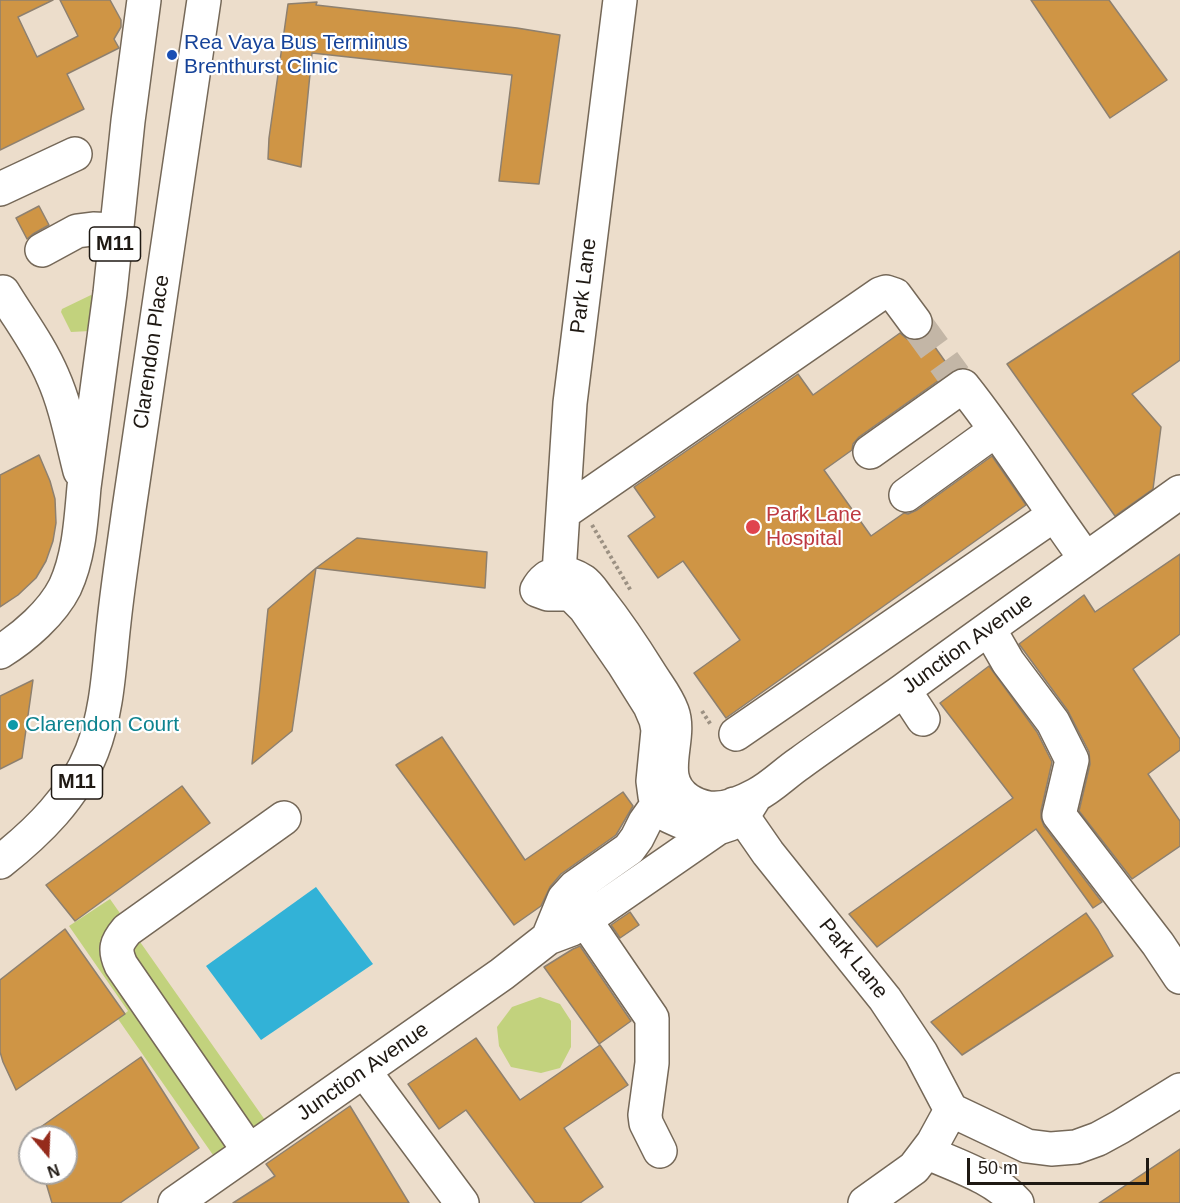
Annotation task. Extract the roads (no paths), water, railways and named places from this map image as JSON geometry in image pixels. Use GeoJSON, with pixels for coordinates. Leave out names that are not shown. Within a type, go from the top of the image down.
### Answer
{"type":"FeatureCollection","features":[{"type":"Feature","properties":{"kind":"street","name":"M11"},"geometry":{"type":"LineString","coordinates":[[0,652],[16,642],[50,609],[64,588],[75,560],[110,293],[128,121],[144,0]]}},
{"type":"Feature","properties":{"kind":"street","name":"Clarendon Place"},"geometry":{"type":"LineString","coordinates":[[0,862],[24,843],[57,809],[78,780],[91,752],[105,706],[114,620],[142,415],[204,0]]}},
{"type":"Feature","properties":{"kind":"street","name":"Park Lane"},"geometry":{"type":"LineString","coordinates":[[559,573],[571,393],[620,0]]}},
{"type":"Feature","properties":{"kind":"street"},"geometry":{"type":"LineString","coordinates":[[0,189],[75,154]]}},
{"type":"Feature","properties":{"kind":"street"},"geometry":{"type":"LineString","coordinates":[[42,250],[77,231],[117,230]]}},
{"type":"Feature","properties":{"kind":"street"},"geometry":{"type":"LineString","coordinates":[[1,290],[39,348],[54,378],[84,488]]}},
{"type":"Feature","properties":{"kind":"street"},"geometry":{"type":"LineString","coordinates":[[563,513],[880,294],[886,292],[895,295],[915,322]]}},
{"type":"Feature","properties":{"kind":"street"},"geometry":{"type":"LineString","coordinates":[[870,452],[959,381],[1086,559]]}},
{"type":"Feature","properties":{"kind":"street"},"geometry":{"type":"LineString","coordinates":[[906,495],[996,430]]}},
{"type":"Feature","properties":{"kind":"street","name":"Junction Avenue"},"geometry":{"type":"LineString","coordinates":[[175,1203],[502,974],[548,938],[572,929],[585,920],[1180,492]]}},
{"type":"Feature","properties":{"kind":"street"},"geometry":{"type":"LineString","coordinates":[[736,734],[1054,515]]}},
{"type":"Feature","properties":{"kind":"street"},"geometry":{"type":"LineString","coordinates":[[667,798],[673,782],[671,772],[674,727],[672,710],[618,623],[585,582],[572,575],[559,573],[550,576],[542,581],[537,590],[548,594],[569,594],[585,608],[623,663],[653,713],[658,730],[653,781],[667,798],[708,808],[738,811]]}},
{"type":"Feature","properties":{"kind":"street"},"geometry":{"type":"LineString","coordinates":[[989,629],[1008,662],[1053,722],[1072,760],[1059,815],[1158,944],[1180,977]]}},
{"type":"Feature","properties":{"kind":"street"},"geometry":{"type":"LineString","coordinates":[[904,690],[923,719]]}},
{"type":"Feature","properties":{"kind":"street","name":"Junction Avenue"},"geometry":{"type":"LineString","coordinates":[[548,938],[564,899],[575,887],[629,849],[638,838],[645,822],[667,798]]}},
{"type":"Feature","properties":{"kind":"street","name":"Park Lane"},"geometry":{"type":"LineString","coordinates":[[738,811],[768,853],[885,999],[921,1053],[951,1110]]}},
{"type":"Feature","properties":{"kind":"street"},"geometry":{"type":"LineString","coordinates":[[249,1150],[121,965],[116,953],[118,940],[127,930],[284,818]]}},
{"type":"Feature","properties":{"kind":"street"},"geometry":{"type":"LineString","coordinates":[[585,920],[652,1018],[652,1063],[645,1115],[646,1123],[660,1151]]}},
{"type":"Feature","properties":{"kind":"street"},"geometry":{"type":"LineString","coordinates":[[364,1071],[462,1203]]}},
{"type":"Feature","properties":{"kind":"street"},"geometry":{"type":"LineString","coordinates":[[865,1203],[914,1168],[933,1143],[951,1110],[1027,1146],[1051,1149],[1076,1147],[1098,1139],[1120,1127],[1180,1090]]}},
{"type":"Feature","properties":{"kind":"street"},"geometry":{"type":"LineString","coordinates":[[926,1152],[982,1177],[1008,1193],[1017,1203]]}},
{"type":"Feature","properties":{"kind":"water"},"geometry":{"type":"Polygon","coordinates":[[[316,887],[373,964],[261,1040],[206,966],[316,887]]]}},
{"type":"Feature","properties":{"kind":"tunnel"},"geometry":{"type":"LineString","coordinates":[[915,322],[955,377]]}},
{"type":"Feature","properties":{"kind":"place","name":"Rea Vaya Bus Terminus Brenthurst Clinic"},"geometry":{"type":"Point","coordinates":[172,55]}},
{"type":"Feature","properties":{"kind":"place","name":"Park Lane Hospital"},"geometry":{"type":"Point","coordinates":[753,527]}},
{"type":"Feature","properties":{"kind":"place","name":"Clarendon Court"},"geometry":{"type":"Point","coordinates":[13,725]}}]}
